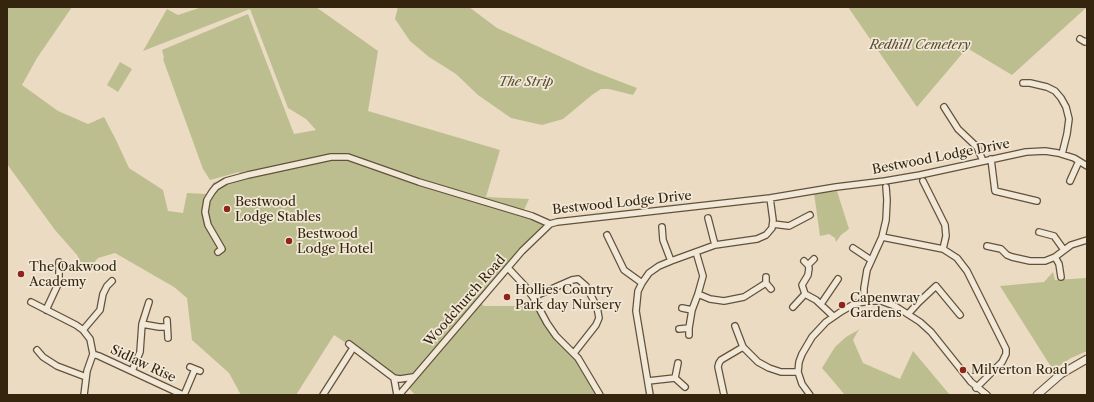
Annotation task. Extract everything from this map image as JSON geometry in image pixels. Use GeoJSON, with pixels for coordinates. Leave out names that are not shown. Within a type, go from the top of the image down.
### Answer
{"type":"FeatureCollection","features":[{"type":"Feature","properties":{"kind":"street"},"geometry":{"type":"LineString","coordinates":[[1080,39],[1085,42],[1087,41]]}},
{"type":"Feature","properties":{"kind":"street"},"geometry":{"type":"LineString","coordinates":[[1023,83],[1030,83],[1055,91],[1066,107],[1068,119],[1067,134],[1062,154]]}},
{"type":"Feature","properties":{"kind":"street"},"geometry":{"type":"LineString","coordinates":[[945,111],[962,133],[977,147],[982,162]]}},
{"type":"Feature","properties":{"kind":"street","name":"Bestwood Lodge Drive"},"geometry":{"type":"LineString","coordinates":[[218,252],[222,249],[208,225],[205,212],[207,200],[216,188],[226,181],[248,175],[337,156],[348,157],[419,182],[532,216],[550,224],[770,198],[836,187],[920,176],[1034,151],[1062,154],[1087,166]]}},
{"type":"Feature","properties":{"kind":"street"},"geometry":{"type":"LineString","coordinates":[[991,160],[995,191],[1037,201]]}},
{"type":"Feature","properties":{"kind":"street"},"geometry":{"type":"LineString","coordinates":[[1070,181],[1079,161]]}},
{"type":"Feature","properties":{"kind":"street"},"geometry":{"type":"LineString","coordinates":[[923,181],[945,225],[946,236],[943,249]]}},
{"type":"Feature","properties":{"kind":"street"},"geometry":{"type":"LineString","coordinates":[[864,301],[865,279],[871,260],[882,237],[887,208],[886,187]]}},
{"type":"Feature","properties":{"kind":"street"},"geometry":{"type":"LineString","coordinates":[[650,395],[636,311],[638,291],[642,283],[649,273],[659,266],[671,261],[715,245],[762,238],[770,232],[773,224],[770,198]]}},
{"type":"Feature","properties":{"kind":"street"},"geometry":{"type":"LineString","coordinates":[[773,224],[789,226],[800,217],[810,215]]}},
{"type":"Feature","properties":{"kind":"street"},"geometry":{"type":"LineString","coordinates":[[708,218],[715,245]]}},
{"type":"Feature","properties":{"kind":"street","name":"Woodchurch Road"},"geometry":{"type":"LineString","coordinates":[[398,395],[508,268],[550,224]]}},
{"type":"Feature","properties":{"kind":"street"},"geometry":{"type":"LineString","coordinates":[[703,226],[710,225]]}},
{"type":"Feature","properties":{"kind":"street"},"geometry":{"type":"LineString","coordinates":[[662,227],[663,240],[671,261]]}},
{"type":"Feature","properties":{"kind":"street"},"geometry":{"type":"LineString","coordinates":[[1039,232],[1054,236],[1064,250]]}},
{"type":"Feature","properties":{"kind":"street"},"geometry":{"type":"LineString","coordinates":[[607,234],[611,248],[624,270],[642,283]]}},
{"type":"Feature","properties":{"kind":"street"},"geometry":{"type":"LineString","coordinates":[[882,237],[943,249],[957,258],[967,271],[1006,349],[1006,354],[1002,362],[976,388]]}},
{"type":"Feature","properties":{"kind":"street"},"geometry":{"type":"LineString","coordinates":[[987,246],[1001,249],[1012,258],[1030,261],[1044,260],[1055,257],[1071,245],[1087,240]]}},
{"type":"Feature","properties":{"kind":"street"},"geometry":{"type":"LineString","coordinates":[[856,248],[871,260]]}},
{"type":"Feature","properties":{"kind":"street"},"geometry":{"type":"LineString","coordinates":[[689,335],[692,310],[703,276],[696,252]]}},
{"type":"Feature","properties":{"kind":"street"},"geometry":{"type":"LineString","coordinates":[[1055,257],[1059,264],[1061,277]]}},
{"type":"Feature","properties":{"kind":"street"},"geometry":{"type":"LineString","coordinates":[[814,259],[806,263],[809,268],[808,275],[802,285],[805,294],[821,304],[833,316]]}},
{"type":"Feature","properties":{"kind":"street"},"geometry":{"type":"LineString","coordinates":[[46,310],[58,282],[59,265],[52,268]]}},
{"type":"Feature","properties":{"kind":"street"},"geometry":{"type":"LineString","coordinates":[[508,268],[533,297],[556,336],[574,353],[600,395]]}},
{"type":"Feature","properties":{"kind":"street"},"geometry":{"type":"LineString","coordinates":[[766,277],[766,283],[771,289]]}},
{"type":"Feature","properties":{"kind":"street"},"geometry":{"type":"LineString","coordinates":[[533,297],[572,280],[578,279],[586,286],[597,307],[599,318],[596,325],[574,353]]}},
{"type":"Feature","properties":{"kind":"street"},"geometry":{"type":"LineString","coordinates":[[821,304],[834,281]]}},
{"type":"Feature","properties":{"kind":"street"},"geometry":{"type":"LineString","coordinates":[[83,330],[100,310],[107,283]]}},
{"type":"Feature","properties":{"kind":"street"},"geometry":{"type":"LineString","coordinates":[[698,294],[724,304],[744,297],[766,283]]}},
{"type":"Feature","properties":{"kind":"street"},"geometry":{"type":"LineString","coordinates":[[909,313],[936,286],[960,315]]}},
{"type":"Feature","properties":{"kind":"street"},"geometry":{"type":"LineString","coordinates":[[793,307],[805,294]]}},
{"type":"Feature","properties":{"kind":"street"},"geometry":{"type":"LineString","coordinates":[[810,395],[802,384],[798,372],[799,362],[806,346],[819,329],[833,316],[849,306],[864,301],[881,301],[909,313],[920,322],[931,332],[976,388],[987,395]]}},
{"type":"Feature","properties":{"kind":"street"},"geometry":{"type":"LineString","coordinates":[[31,302],[72,322],[83,330],[90,339],[93,354],[86,377],[84,395]]}},
{"type":"Feature","properties":{"kind":"street"},"geometry":{"type":"LineString","coordinates":[[132,371],[140,352],[142,324],[146,305]]}},
{"type":"Feature","properties":{"kind":"street"},"geometry":{"type":"LineString","coordinates":[[682,308],[692,310]]}},
{"type":"Feature","properties":{"kind":"street"},"geometry":{"type":"LineString","coordinates":[[167,320],[168,338]]}},
{"type":"Feature","properties":{"kind":"street"},"geometry":{"type":"LineString","coordinates":[[142,324],[168,327]]}},
{"type":"Feature","properties":{"kind":"street"},"geometry":{"type":"LineString","coordinates":[[735,326],[743,347],[758,362],[781,372],[798,372]]}},
{"type":"Feature","properties":{"kind":"street"},"geometry":{"type":"LineString","coordinates":[[679,329],[689,328]]}},
{"type":"Feature","properties":{"kind":"street"},"geometry":{"type":"LineString","coordinates":[[323,395],[351,346],[394,378],[400,380],[415,376]]}},
{"type":"Feature","properties":{"kind":"street"},"geometry":{"type":"LineString","coordinates":[[724,395],[718,363],[743,347]]}},
{"type":"Feature","properties":{"kind":"street"},"geometry":{"type":"LineString","coordinates":[[37,354],[58,366],[86,377]]}},
{"type":"Feature","properties":{"kind":"street","name":"Sidlaw Rise"},"geometry":{"type":"LineString","coordinates":[[93,354],[132,371],[172,393],[184,395],[195,369]]}},
{"type":"Feature","properties":{"kind":"street"},"geometry":{"type":"LineString","coordinates":[[1037,395],[1061,374],[1087,359]]}},
{"type":"Feature","properties":{"kind":"street"},"geometry":{"type":"LineString","coordinates":[[675,378],[678,362]]}},
{"type":"Feature","properties":{"kind":"street"},"geometry":{"type":"LineString","coordinates":[[394,378],[398,395]]}},
{"type":"Feature","properties":{"kind":"street"},"geometry":{"type":"LineString","coordinates":[[648,381],[675,378],[685,387]]}},
{"type":"Feature","properties":{"kind":"green space"},"geometry":{"type":"Polygon","coordinates":[[[7,7],[72,7],[37,58],[22,85],[58,111],[88,124],[104,117],[129,168],[163,190],[168,211],[183,213],[187,193],[206,194],[214,182],[216,183],[240,174],[239,172],[210,180],[203,169],[163,59],[162,50],[248,14],[294,134],[316,130],[306,119],[288,108],[250,9],[143,51],[167,9],[178,15],[202,7],[316,7],[378,51],[368,111],[500,150],[486,197],[529,199],[524,210],[549,219],[530,238],[477,300],[484,306],[535,306],[549,330],[577,359],[597,395],[415,395],[400,378],[334,335],[296,395],[241,395],[229,373],[192,340],[187,298],[174,287],[115,253],[98,258],[86,272],[77,255],[55,230],[7,164],[7,7]]]}},
{"type":"Feature","properties":{"kind":"green space","name":"The Strip"},"geometry":{"type":"Polygon","coordinates":[[[398,7],[469,7],[497,28],[590,70],[637,88],[633,95],[609,89],[601,89],[563,119],[542,125],[511,118],[478,95],[456,74],[429,57],[410,41],[395,19],[398,7]]]}},
{"type":"Feature","properties":{"kind":"green space","name":"Redhill Cemetery"},"geometry":{"type":"Polygon","coordinates":[[[848,7],[1087,7],[1012,75],[967,48],[917,107],[848,7]]]}},
{"type":"Feature","properties":{"kind":"green space"},"geometry":{"type":"Polygon","coordinates":[[[120,62],[132,69],[118,92],[107,85],[120,62]]]}},
{"type":"Feature","properties":{"kind":"green space"},"geometry":{"type":"Polygon","coordinates":[[[837,191],[849,229],[841,235],[836,242],[835,238],[829,234],[820,236],[814,193],[837,191]]]}},
{"type":"Feature","properties":{"kind":"green space"},"geometry":{"type":"Polygon","coordinates":[[[1053,272],[1055,280],[1087,278],[1087,351],[1071,358],[1053,370],[1000,286],[1044,282],[1053,272]]]}},
{"type":"Feature","properties":{"kind":"green space"},"geometry":{"type":"Polygon","coordinates":[[[860,329],[853,340],[863,363],[900,379],[913,351],[950,395],[845,395],[822,368],[835,347],[846,337],[860,329]]]}},
{"type":"Feature","properties":{"kind":"place","name":"Bestwood Lodge Stables"},"geometry":{"type":"Point","coordinates":[227,209]}},
{"type":"Feature","properties":{"kind":"place","name":"Bestwood Lodge Hotel"},"geometry":{"type":"Point","coordinates":[289,241]}},
{"type":"Feature","properties":{"kind":"place","name":"The Oakwood Academy"},"geometry":{"type":"Point","coordinates":[21,274]}},
{"type":"Feature","properties":{"kind":"place","name":"Hollies Country Park day Nursery"},"geometry":{"type":"Point","coordinates":[507,297]}},
{"type":"Feature","properties":{"kind":"place","name":"Capenwray Gardens"},"geometry":{"type":"Point","coordinates":[842,305]}},
{"type":"Feature","properties":{"kind":"place","name":"Milverton Road"},"geometry":{"type":"Point","coordinates":[963,370]}}]}
